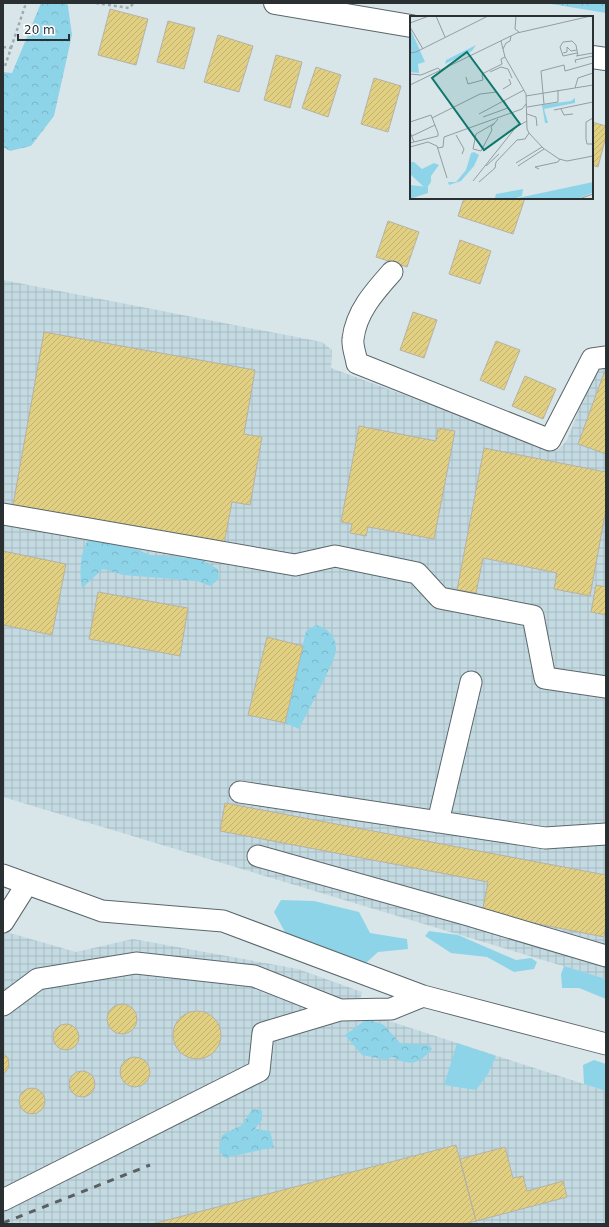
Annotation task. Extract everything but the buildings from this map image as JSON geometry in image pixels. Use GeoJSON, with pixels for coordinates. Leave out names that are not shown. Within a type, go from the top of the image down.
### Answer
{"type":"FeatureCollection","features":[{"type":"Feature","properties":{"kind":"highway"},"geometry":{"type":"LineString","coordinates":[[275,3],[410,26]]}},
{"type":"Feature","properties":{"kind":"highway"},"geometry":{"type":"LineString","coordinates":[[593,57],[606,59]]}},
{"type":"Feature","properties":{"kind":"street"},"geometry":{"type":"LineString","coordinates":[[392,272],[375,290],[361,312],[352,340],[357,363],[392,378],[550,440],[592,359],[606,357]]}},
{"type":"Feature","properties":{"kind":"street"},"geometry":{"type":"LineString","coordinates":[[3,514],[295,565],[335,556],[417,573],[440,598],[533,616],[546,678],[606,687]]}},
{"type":"Feature","properties":{"kind":"street"},"geometry":{"type":"LineString","coordinates":[[438,822],[471,682]]}},
{"type":"Feature","properties":{"kind":"street"},"geometry":{"type":"LineString","coordinates":[[240,792],[545,838],[606,834]]}},
{"type":"Feature","properties":{"kind":"street"},"geometry":{"type":"LineString","coordinates":[[258,856],[468,915],[606,956]]}},
{"type":"Feature","properties":{"kind":"street"},"geometry":{"type":"LineString","coordinates":[[3,875],[102,911],[223,921],[423,996],[606,1044]]}},
{"type":"Feature","properties":{"kind":"street"},"geometry":{"type":"LineString","coordinates":[[3,922],[27,884]]}},
{"type":"Feature","properties":{"kind":"street"},"geometry":{"type":"LineString","coordinates":[[3,1005],[38,979],[136,963],[254,976],[340,1010]]}},
{"type":"Feature","properties":{"kind":"street"},"geometry":{"type":"LineString","coordinates":[[3,1200],[259,1071],[263,1033],[340,1010],[391,1009],[423,996]]}},
{"type":"Feature","properties":{"kind":"path"},"geometry":{"type":"LineString","coordinates":[[3,66],[5,66],[26,3]]}},
{"type":"Feature","properties":{"kind":"path"},"geometry":{"type":"LineString","coordinates":[[96,3],[129,8],[134,3]]}},
{"type":"Feature","properties":{"kind":"path"},"geometry":{"type":"LineString","coordinates":[[3,47],[10,48]]}},
{"type":"Feature","properties":{"kind":"shaded area"},"geometry":{"type":"Polygon","coordinates":[[[3,280],[322,342],[332,350],[331,368],[557,451],[567,440],[598,362],[606,364],[606,979],[3,797],[3,280]]]}},
{"type":"Feature","properties":{"kind":"shaded area"},"geometry":{"type":"Polygon","coordinates":[[[3,931],[76,952],[133,939],[298,969],[362,992],[359,1004],[389,1021],[606,1091],[606,1224],[3,1224],[3,931]]]}},
{"type":"Feature","properties":{"kind":"green space"},"geometry":{"type":"Polygon","coordinates":[[[41,3],[66,3],[68,6],[72,35],[54,116],[31,146],[10,151],[3,147],[3,72],[12,73],[41,3]]]}},
{"type":"Feature","properties":{"kind":"green space"},"geometry":{"type":"Polygon","coordinates":[[[545,3],[606,3],[606,13],[545,3]]]}},
{"type":"Feature","properties":{"kind":"green space"},"geometry":{"type":"Polygon","coordinates":[[[111,538],[150,555],[200,559],[218,569],[219,579],[210,586],[197,581],[123,575],[103,569],[82,588],[81,562],[86,544],[89,539],[111,538]]]}},
{"type":"Feature","properties":{"kind":"green space"},"geometry":{"type":"Polygon","coordinates":[[[316,625],[325,628],[331,634],[335,641],[336,649],[335,655],[326,675],[299,729],[285,723],[306,631],[316,625]]]}},
{"type":"Feature","properties":{"kind":"green space"},"geometry":{"type":"Polygon","coordinates":[[[281,900],[314,901],[359,912],[370,933],[407,939],[408,949],[378,952],[365,964],[344,964],[285,932],[274,912],[281,900]]]}},
{"type":"Feature","properties":{"kind":"green space"},"geometry":{"type":"Polygon","coordinates":[[[429,931],[458,935],[516,960],[531,958],[537,962],[534,969],[514,972],[487,957],[451,953],[425,936],[429,931]]]}},
{"type":"Feature","properties":{"kind":"green space"},"geometry":{"type":"Polygon","coordinates":[[[564,966],[606,979],[606,999],[579,988],[562,988],[561,974],[564,966]]]}},
{"type":"Feature","properties":{"kind":"green space"},"geometry":{"type":"Polygon","coordinates":[[[367,1019],[384,1025],[400,1043],[429,1045],[432,1049],[423,1058],[409,1063],[392,1057],[386,1060],[362,1055],[345,1035],[367,1019]]]}},
{"type":"Feature","properties":{"kind":"green space"},"geometry":{"type":"Polygon","coordinates":[[[457,1043],[496,1056],[488,1074],[476,1090],[444,1085],[457,1043]]]}},
{"type":"Feature","properties":{"kind":"green space"},"geometry":{"type":"Polygon","coordinates":[[[594,1060],[606,1064],[606,1091],[584,1084],[583,1065],[594,1060]]]}},
{"type":"Feature","properties":{"kind":"green space"},"geometry":{"type":"Polygon","coordinates":[[[252,1109],[262,1110],[262,1120],[255,1129],[270,1131],[274,1147],[225,1158],[219,1151],[222,1135],[242,1125],[252,1109]]]}},
{"type":"Feature","properties":{"kind":"railway"},"geometry":{"type":"LineString","coordinates":[[3,1223],[150,1165]]}}]}
